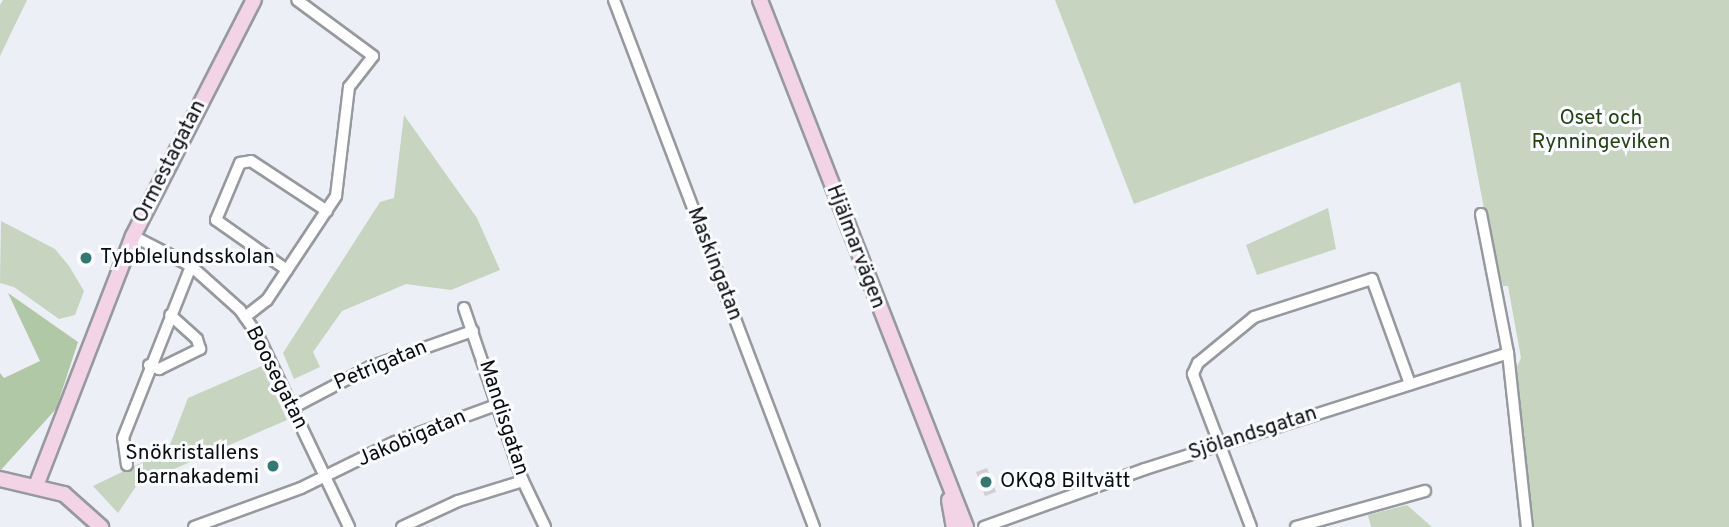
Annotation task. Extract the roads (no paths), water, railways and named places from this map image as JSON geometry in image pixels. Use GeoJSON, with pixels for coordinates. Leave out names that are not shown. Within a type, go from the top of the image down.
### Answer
{"type":"FeatureCollection","features":[{"type":"Feature","properties":{"kind":"street","name":"Ormestagatan"},"geometry":{"type":"LineString","coordinates":[[36,486],[133,236],[254,0]]}},
{"type":"Feature","properties":{"kind":"street"},"geometry":{"type":"LineString","coordinates":[[245,317],[264,304],[337,193],[349,87],[373,56],[298,0]]}},
{"type":"Feature","properties":{"kind":"street","name":"Maskingatan"},"geometry":{"type":"LineString","coordinates":[[614,0],[814,527]]}},
{"type":"Feature","properties":{"kind":"street","name":"Hjälmarvägen"},"geometry":{"type":"LineString","coordinates":[[760,0],[949,495],[966,527]]}},
{"type":"Feature","properties":{"kind":"street"},"geometry":{"type":"LineString","coordinates":[[287,270],[216,220],[240,163],[251,160],[327,211]]}},
{"type":"Feature","properties":{"kind":"street"},"geometry":{"type":"LineString","coordinates":[[1481,214],[1508,353],[1527,527]]}},
{"type":"Feature","properties":{"kind":"street","name":"Boosegatan"},"geometry":{"type":"LineString","coordinates":[[133,236],[191,266],[245,317],[349,527]]}},
{"type":"Feature","properties":{"kind":"street"},"geometry":{"type":"LineString","coordinates":[[127,465],[123,438],[149,365],[191,266]]}},
{"type":"Feature","properties":{"kind":"street"},"geometry":{"type":"LineString","coordinates":[[1251,527],[1194,367],[1254,317],[1372,279],[1377,283],[1410,384]]}},
{"type":"Feature","properties":{"kind":"street","name":"Mandisgatan"},"geometry":{"type":"LineString","coordinates":[[464,307],[523,481],[545,527]]}},
{"type":"Feature","properties":{"kind":"street"},"geometry":{"type":"LineString","coordinates":[[149,365],[159,369],[200,349],[197,339],[170,315]]}},
{"type":"Feature","properties":{"kind":"street","name":"Petrigatan"},"geometry":{"type":"LineString","coordinates":[[292,408],[370,367],[473,331]]}},
{"type":"Feature","properties":{"kind":"street","name":"Sjölandsgatan"},"geometry":{"type":"LineString","coordinates":[[984,527],[1000,525],[1220,444],[1508,353]]}},
{"type":"Feature","properties":{"kind":"street","name":"Jakobigatan"},"geometry":{"type":"LineString","coordinates":[[194,527],[325,477],[407,437],[499,404]]}},
{"type":"Feature","properties":{"kind":"street"},"geometry":{"type":"LineString","coordinates":[[0,479],[36,486],[77,501],[101,527]]}},
{"type":"Feature","properties":{"kind":"street"},"geometry":{"type":"LineString","coordinates":[[402,527],[458,501],[523,481]]}},
{"type":"Feature","properties":{"kind":"street"},"geometry":{"type":"LineString","coordinates":[[1296,527],[1312,525],[1425,491]]}},
{"type":"Feature","properties":{"kind":"street","name":"Hjälmarvägen"},"geometry":{"type":"LineString","coordinates":[[949,495],[954,527]]}},
{"type":"Feature","properties":{"kind":"place","name":"Tybblelundsskolan"},"geometry":{"type":"Point","coordinates":[86,258]}},
{"type":"Feature","properties":{"kind":"place","name":"Snökristallens barnakademi"},"geometry":{"type":"Point","coordinates":[273,466]}},
{"type":"Feature","properties":{"kind":"place","name":"OKQ8 Biltvätt"},"geometry":{"type":"Point","coordinates":[986,482]}},
{"type":"Feature","properties":{"kind":"park label","name":"Oset och Rynningeviken"},"geometry":{"type":"Point","coordinates":[1601,131]}}]}
